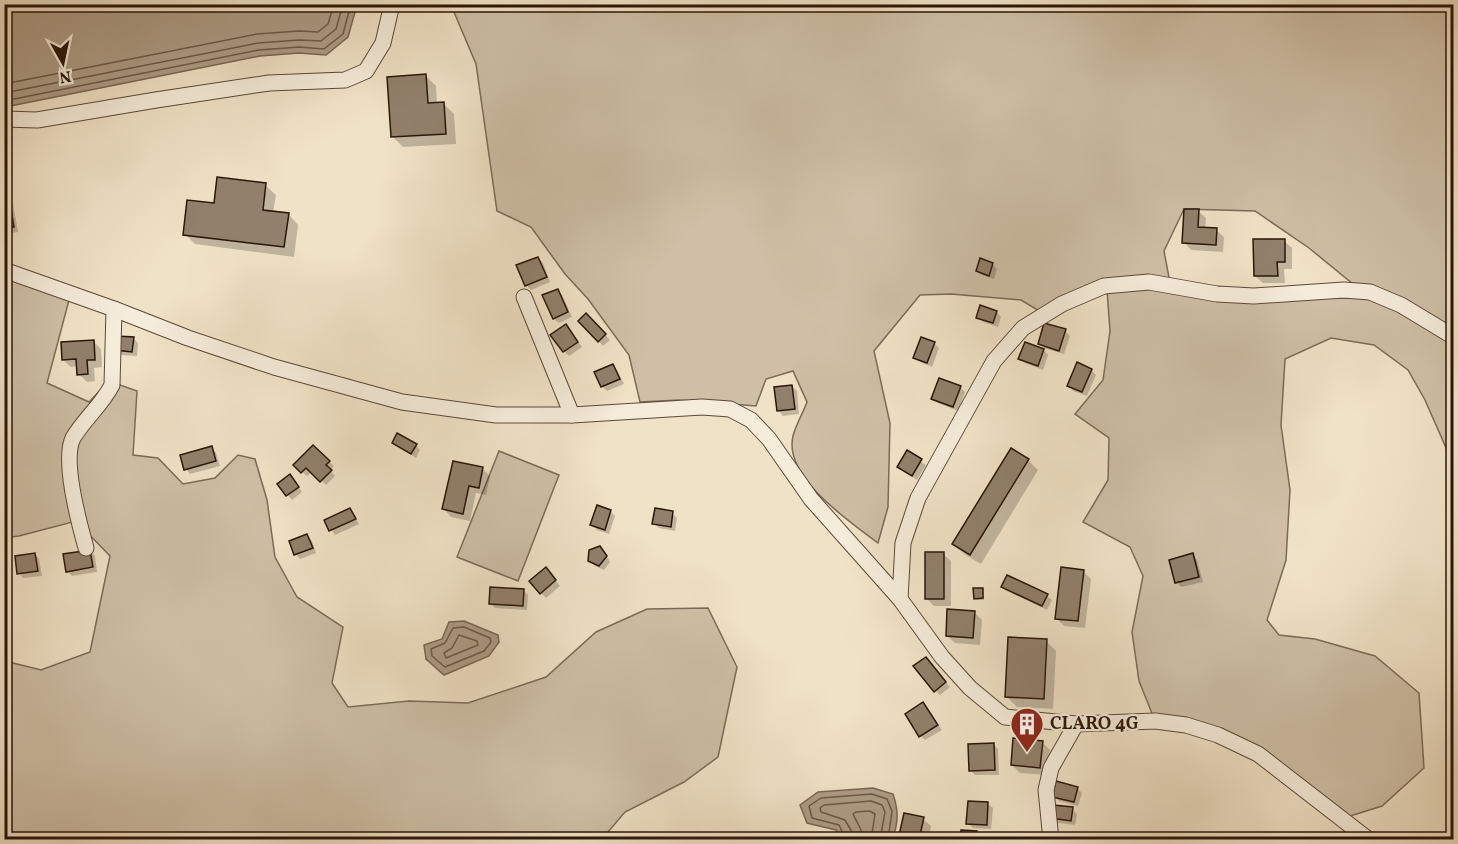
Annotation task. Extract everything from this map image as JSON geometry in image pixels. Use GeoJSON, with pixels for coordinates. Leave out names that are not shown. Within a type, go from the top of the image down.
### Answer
{"type":"FeatureCollection","features":[{"type":"Feature","properties":{"kind":"street"},"geometry":{"type":"LineString","coordinates":[[4,119],[38,120],[268,83],[345,80],[366,71],[383,43],[392,4]]}},
{"type":"Feature","properties":{"kind":"street"},"geometry":{"type":"LineString","coordinates":[[4,270],[274,367],[402,402],[496,415],[572,415],[702,407],[730,409],[751,420],[769,439],[811,500],[900,599],[942,657],[970,688],[1005,717],[1076,724],[1155,721],[1186,725],[1218,735],[1258,754],[1369,840]]}},
{"type":"Feature","properties":{"kind":"street"},"geometry":{"type":"LineString","coordinates":[[900,599],[903,543],[918,498],[994,361],[1023,328],[1062,304],[1104,286],[1149,282],[1217,294],[1254,296],[1344,290],[1370,292],[1401,305],[1454,337]]}},
{"type":"Feature","properties":{"kind":"street"},"geometry":{"type":"LineString","coordinates":[[524,297],[572,415]]}},
{"type":"Feature","properties":{"kind":"street"},"geometry":{"type":"LineString","coordinates":[[86,548],[74,497],[69,461],[70,448],[73,438],[112,386],[114,309]]}},
{"type":"Feature","properties":{"kind":"street"},"geometry":{"type":"LineString","coordinates":[[1051,840],[1047,790],[1051,768],[1076,724]]}},
{"type":"Feature","properties":{"kind":"shaded area"},"geometry":{"type":"Polygon","coordinates":[[[451,5],[1453,5],[1453,457],[1447,450],[1425,400],[1408,370],[1374,345],[1331,338],[1285,359],[1281,425],[1290,490],[1286,560],[1267,620],[1279,635],[1315,639],[1375,656],[1419,693],[1424,768],[1382,806],[1344,818],[1260,751],[1153,716],[1139,681],[1132,632],[1143,576],[1130,547],[1083,522],[1108,480],[1109,438],[1075,414],[1103,380],[1110,331],[1107,290],[1049,317],[1021,300],[951,294],[920,295],[874,351],[890,423],[888,507],[878,543],[821,497],[798,467],[793,451],[793,436],[807,402],[793,371],[766,379],[756,406],[679,400],[640,402],[629,355],[588,299],[565,274],[531,227],[497,211],[476,64],[451,5]],[[1184,209],[1164,251],[1171,288],[1302,298],[1370,298],[1309,248],[1255,211],[1184,209]]]}},
{"type":"Feature","properties":{"kind":"shaded area"},"geometry":{"type":"Polygon","coordinates":[[[4,276],[69,300],[47,383],[89,402],[109,381],[137,391],[133,455],[158,458],[183,484],[215,478],[238,455],[255,459],[267,500],[275,557],[297,597],[343,627],[332,683],[348,707],[409,701],[468,703],[546,677],[596,632],[647,609],[708,608],[737,667],[718,757],[684,782],[625,812],[602,839],[5,839],[5,661],[41,670],[90,652],[110,556],[76,521],[5,538],[4,276]]]}},
{"type":"Feature","properties":{"kind":"shaded area"},"geometry":{"type":"Polygon","coordinates":[[[499,451],[559,475],[518,581],[457,557],[499,451]]]}},
{"type":"Feature","properties":{"kind":"water"},"geometry":{"type":"Polygon","coordinates":[[[5,4],[357,5],[348,37],[326,55],[299,53],[260,56],[5,107],[5,4]]]}},
{"type":"Feature","properties":{"kind":"water"},"geometry":{"type":"Polygon","coordinates":[[[464,621],[498,635],[499,642],[489,656],[444,675],[426,659],[424,645],[442,639],[449,622],[464,621]]]}},
{"type":"Feature","properties":{"kind":"water"},"geometry":{"type":"Polygon","coordinates":[[[873,788],[893,794],[897,816],[893,839],[841,839],[836,830],[807,823],[800,805],[818,792],[873,788]]]}},
{"type":"Feature","properties":{"kind":"building"},"geometry":{"type":"Polygon","coordinates":[[[426,74],[428,103],[444,102],[446,134],[391,137],[387,77],[426,74]]]}},
{"type":"Feature","properties":{"kind":"building"},"geometry":{"type":"Polygon","coordinates":[[[217,177],[266,183],[263,210],[289,213],[284,247],[183,235],[187,200],[214,203],[217,177]]]}},
{"type":"Feature","properties":{"kind":"building"},"geometry":{"type":"Polygon","coordinates":[[[9,198],[14,227],[4,229],[4,199],[9,198]]]}},
{"type":"Feature","properties":{"kind":"building"},"geometry":{"type":"Polygon","coordinates":[[[1184,209],[1199,209],[1198,227],[1217,228],[1216,245],[1182,243],[1184,209]]]}},
{"type":"Feature","properties":{"kind":"building"},"geometry":{"type":"Polygon","coordinates":[[[1253,239],[1285,239],[1285,262],[1277,262],[1278,276],[1254,276],[1253,239]]]}},
{"type":"Feature","properties":{"kind":"building"},"geometry":{"type":"Polygon","coordinates":[[[538,257],[547,277],[525,286],[516,265],[538,257]]]}},
{"type":"Feature","properties":{"kind":"building"},"geometry":{"type":"Polygon","coordinates":[[[980,258],[993,263],[989,276],[976,271],[980,258]]]}},
{"type":"Feature","properties":{"kind":"building"},"geometry":{"type":"Polygon","coordinates":[[[558,289],[568,312],[553,319],[542,295],[558,289]]]}},
{"type":"Feature","properties":{"kind":"building"},"geometry":{"type":"Polygon","coordinates":[[[980,305],[997,311],[993,323],[976,318],[980,305]]]}},
{"type":"Feature","properties":{"kind":"building"},"geometry":{"type":"Polygon","coordinates":[[[586,313],[606,334],[598,342],[578,321],[586,313]]]}},
{"type":"Feature","properties":{"kind":"building"},"geometry":{"type":"Polygon","coordinates":[[[1044,323],[1066,329],[1059,351],[1038,344],[1044,323]]]}},
{"type":"Feature","properties":{"kind":"building"},"geometry":{"type":"Polygon","coordinates":[[[566,324],[578,342],[563,352],[550,335],[566,324]]]}},
{"type":"Feature","properties":{"kind":"building"},"geometry":{"type":"Polygon","coordinates":[[[116,336],[134,337],[132,352],[115,350],[116,336]]]}},
{"type":"Feature","properties":{"kind":"building"},"geometry":{"type":"Polygon","coordinates":[[[921,337],[935,342],[927,363],[913,358],[921,337]]]}},
{"type":"Feature","properties":{"kind":"building"},"geometry":{"type":"Polygon","coordinates":[[[94,340],[95,360],[87,360],[88,374],[77,375],[76,359],[62,360],[61,342],[94,340]]]}},
{"type":"Feature","properties":{"kind":"building"},"geometry":{"type":"Polygon","coordinates":[[[1025,342],[1044,349],[1038,366],[1018,359],[1025,342]]]}},
{"type":"Feature","properties":{"kind":"building"},"geometry":{"type":"Polygon","coordinates":[[[1077,362],[1092,369],[1082,392],[1067,386],[1077,362]]]}},
{"type":"Feature","properties":{"kind":"building"},"geometry":{"type":"Polygon","coordinates":[[[613,364],[620,379],[601,387],[594,372],[613,364]]]}},
{"type":"Feature","properties":{"kind":"building"},"geometry":{"type":"Polygon","coordinates":[[[939,378],[961,386],[953,407],[931,399],[939,378]]]}},
{"type":"Feature","properties":{"kind":"building"},"geometry":{"type":"Polygon","coordinates":[[[792,385],[795,409],[777,411],[774,387],[792,385]]]}},
{"type":"Feature","properties":{"kind":"building"},"geometry":{"type":"Polygon","coordinates":[[[397,433],[417,444],[411,454],[392,443],[397,433]]]}},
{"type":"Feature","properties":{"kind":"building"},"geometry":{"type":"Polygon","coordinates":[[[313,445],[330,461],[326,465],[332,470],[320,482],[306,468],[301,473],[293,465],[313,445]]]}},
{"type":"Feature","properties":{"kind":"building"},"geometry":{"type":"Polygon","coordinates":[[[212,446],[216,461],[184,470],[180,455],[212,446]]]}},
{"type":"Feature","properties":{"kind":"building"},"geometry":{"type":"Polygon","coordinates":[[[1011,448],[1029,459],[970,555],[952,544],[1011,448]]]}},
{"type":"Feature","properties":{"kind":"building"},"geometry":{"type":"Polygon","coordinates":[[[907,450],[922,459],[912,476],[897,467],[907,450]]]}},
{"type":"Feature","properties":{"kind":"building"},"geometry":{"type":"Polygon","coordinates":[[[453,461],[483,467],[479,488],[469,486],[463,514],[442,509],[453,461]]]}},
{"type":"Feature","properties":{"kind":"building"},"geometry":{"type":"Polygon","coordinates":[[[290,474],[299,487],[286,496],[277,484],[290,474]]]}},
{"type":"Feature","properties":{"kind":"building"},"geometry":{"type":"Polygon","coordinates":[[[597,505],[611,510],[605,530],[590,525],[597,505]]]}},
{"type":"Feature","properties":{"kind":"building"},"geometry":{"type":"Polygon","coordinates":[[[350,508],[356,519],[329,531],[324,520],[350,508]]]}},
{"type":"Feature","properties":{"kind":"building"},"geometry":{"type":"Polygon","coordinates":[[[655,508],[673,511],[671,527],[652,524],[655,508]]]}},
{"type":"Feature","properties":{"kind":"building"},"geometry":{"type":"Polygon","coordinates":[[[307,534],[313,548],[294,555],[289,541],[307,534]]]}},
{"type":"Feature","properties":{"kind":"building"},"geometry":{"type":"Polygon","coordinates":[[[600,546],[607,556],[599,566],[588,561],[589,550],[600,546]]]}},
{"type":"Feature","properties":{"kind":"building"},"geometry":{"type":"Polygon","coordinates":[[[90,550],[93,567],[66,572],[63,554],[90,550]]]}},
{"type":"Feature","properties":{"kind":"building"},"geometry":{"type":"Polygon","coordinates":[[[925,552],[944,552],[944,599],[925,599],[925,552]]]}},
{"type":"Feature","properties":{"kind":"building"},"geometry":{"type":"Polygon","coordinates":[[[35,553],[38,571],[17,574],[15,556],[35,553]]]}},
{"type":"Feature","properties":{"kind":"building"},"geometry":{"type":"Polygon","coordinates":[[[1193,553],[1199,577],[1175,583],[1169,560],[1193,553]]]}},
{"type":"Feature","properties":{"kind":"building"},"geometry":{"type":"Polygon","coordinates":[[[546,567],[556,580],[540,594],[529,581],[546,567]]]}},
{"type":"Feature","properties":{"kind":"building"},"geometry":{"type":"Polygon","coordinates":[[[1061,567],[1084,570],[1078,621],[1055,619],[1061,567]]]}},
{"type":"Feature","properties":{"kind":"building"},"geometry":{"type":"Polygon","coordinates":[[[1007,575],[1048,594],[1042,606],[1001,587],[1007,575]]]}},
{"type":"Feature","properties":{"kind":"building"},"geometry":{"type":"Polygon","coordinates":[[[490,587],[524,589],[523,606],[489,604],[490,587]]]}},
{"type":"Feature","properties":{"kind":"building"},"geometry":{"type":"Polygon","coordinates":[[[973,588],[983,588],[983,598],[974,599],[973,588]]]}},
{"type":"Feature","properties":{"kind":"building"},"geometry":{"type":"Polygon","coordinates":[[[947,609],[975,611],[973,638],[946,636],[947,609]]]}},
{"type":"Feature","properties":{"kind":"building"},"geometry":{"type":"Polygon","coordinates":[[[1008,637],[1047,639],[1044,699],[1005,697],[1008,637]]]}},
{"type":"Feature","properties":{"kind":"building"},"geometry":{"type":"Polygon","coordinates":[[[926,657],[946,682],[934,692],[913,666],[926,657]]]}},
{"type":"Feature","properties":{"kind":"building"},"geometry":{"type":"Polygon","coordinates":[[[923,702],[938,725],[919,737],[905,714],[923,702]]]}},
{"type":"Feature","properties":{"kind":"building","name":"CLARO 4G"},"geometry":{"type":"Polygon","coordinates":[[[1013,738],[1043,741],[1040,768],[1011,765],[1013,738]]]}},
{"type":"Feature","properties":{"kind":"building"},"geometry":{"type":"Polygon","coordinates":[[[994,743],[995,770],[969,771],[968,744],[994,743]]]}},
{"type":"Feature","properties":{"kind":"building"},"geometry":{"type":"Polygon","coordinates":[[[1056,781],[1078,787],[1074,802],[1052,797],[1056,781]]]}},
{"type":"Feature","properties":{"kind":"building"},"geometry":{"type":"Polygon","coordinates":[[[968,801],[988,802],[987,825],[966,824],[968,801]]]}},
{"type":"Feature","properties":{"kind":"building"},"geometry":{"type":"Polygon","coordinates":[[[1053,805],[1073,807],[1071,821],[1051,818],[1053,805]]]}},
{"type":"Feature","properties":{"kind":"building"},"geometry":{"type":"Polygon","coordinates":[[[904,813],[924,817],[919,840],[898,840],[904,813]]]}},
{"type":"Feature","properties":{"kind":"building"},"geometry":{"type":"Polygon","coordinates":[[[961,830],[977,831],[976,840],[960,840],[961,830]]]}},
{"type":"Feature","properties":{"kind":"place","name":"CLARO 4G"},"geometry":{"type":"Point","coordinates":[1027,753]}}]}
